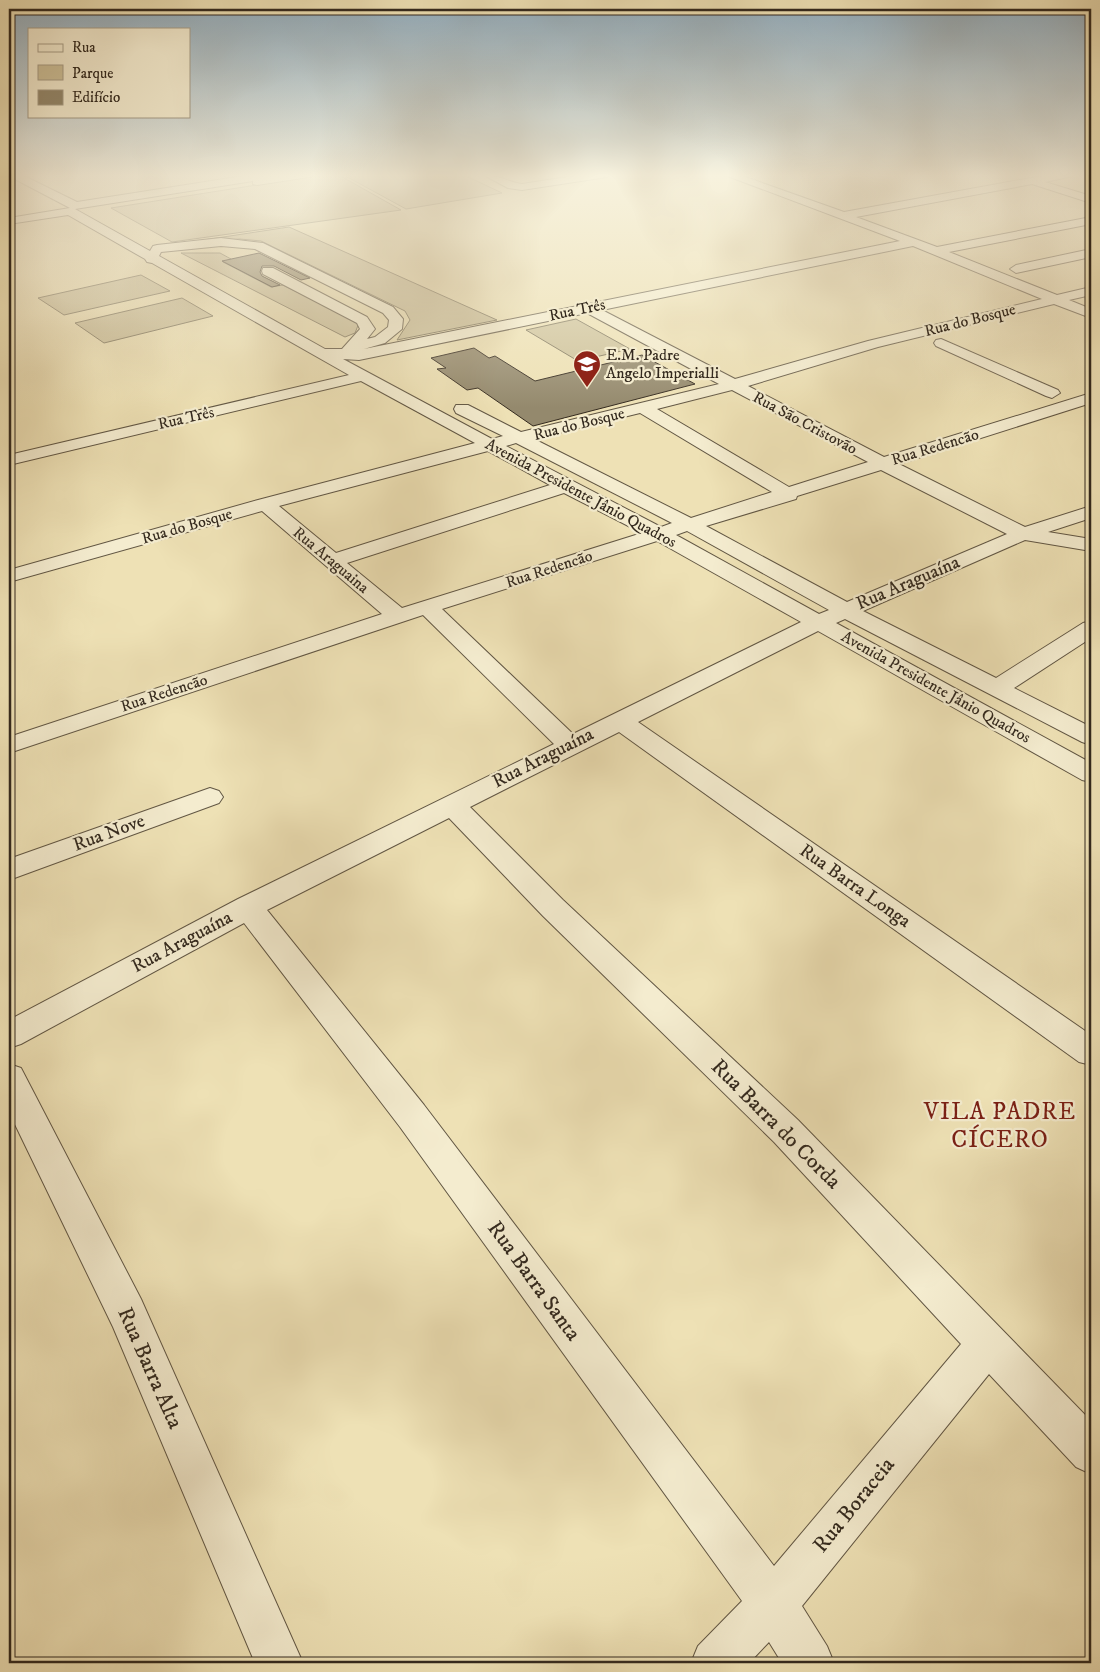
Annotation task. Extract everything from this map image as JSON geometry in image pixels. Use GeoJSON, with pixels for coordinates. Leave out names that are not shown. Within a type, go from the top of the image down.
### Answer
{"type":"FeatureCollection","features":[{"type":"Feature","properties":{"kind":"street","name":"Avenida Presidente Jânio Quadros"},"geometry":{"type":"LineString","coordinates":[[150,252],[321,353],[489,445],[659,534],[1091,774]]}},
{"type":"Feature","properties":{"kind":"street"},"geometry":{"type":"LineString","coordinates":[[154,254],[165,252]]}},
{"type":"Feature","properties":{"kind":"street"},"geometry":{"type":"LineString","coordinates":[[154,254],[170,252]]}},
{"type":"Feature","properties":{"kind":"street"},"geometry":{"type":"LineString","coordinates":[[232,252],[238,256]]}},
{"type":"Feature","properties":{"kind":"street"},"geometry":{"type":"LineString","coordinates":[[271,252],[388,310],[396,319],[395,330],[354,353],[321,353]]}},
{"type":"Feature","properties":{"kind":"street","name":"Rua Três"},"geometry":{"type":"LineString","coordinates":[[354,353],[864,252]]}},
{"type":"Feature","properties":{"kind":"street"},"geometry":{"type":"LineString","coordinates":[[937,252],[1091,314]]}},
{"type":"Feature","properties":{"kind":"street","name":"Avenida Presidente Jânio Quadros"},"geometry":{"type":"LineString","coordinates":[[154,254],[354,353],[690,525],[845,610],[1091,737]]}},
{"type":"Feature","properties":{"kind":"street"},"geometry":{"type":"LineString","coordinates":[[1016,268],[1091,254]]}},
{"type":"Feature","properties":{"kind":"street"},"geometry":{"type":"LineString","coordinates":[[255,265],[362,320],[368,329],[354,353]]}},
{"type":"Feature","properties":{"kind":"street","name":"Rua do Bosque"},"geometry":{"type":"LineString","coordinates":[[9,576],[265,504],[489,445],[733,385],[873,344],[1091,291]]}},
{"type":"Feature","properties":{"kind":"street","name":"Rua São Cristovão"},"geometry":{"type":"LineString","coordinates":[[588,308],[882,463],[1024,534],[1091,545]]}},
{"type":"Feature","properties":{"kind":"street"},"geometry":{"type":"LineString","coordinates":[[1052,393],[936,345],[1076,308]]}},
{"type":"Feature","properties":{"kind":"street","name":"Rua Três"},"geometry":{"type":"LineString","coordinates":[[9,460],[363,376]]}},
{"type":"Feature","properties":{"kind":"street","name":"Rua Redencão"},"geometry":{"type":"LineString","coordinates":[[9,744],[398,616],[789,495],[882,463],[1091,398]]}},
{"type":"Feature","properties":{"kind":"street"},"geometry":{"type":"LineString","coordinates":[[644,408],[789,495]]}},
{"type":"Feature","properties":{"kind":"street"},"geometry":{"type":"LineString","coordinates":[[332,561],[566,486]]}},
{"type":"Feature","properties":{"kind":"street","name":"Rua Araguaina"},"geometry":{"type":"LineString","coordinates":[[265,504],[398,616]]}},
{"type":"Feature","properties":{"kind":"street","name":"Rua Araguaína"},"geometry":{"type":"LineString","coordinates":[[9,1035],[248,907],[618,720],[819,622],[1024,534],[1091,512]]}},
{"type":"Feature","properties":{"kind":"street"},"geometry":{"type":"LineString","coordinates":[[427,607],[570,745]]}},
{"type":"Feature","properties":{"kind":"street"},"geometry":{"type":"LineString","coordinates":[[997,688],[1091,628]]}},
{"type":"Feature","properties":{"kind":"street","name":"Rua Barra Longa"},"geometry":{"type":"LineString","coordinates":[[618,720],[1091,1052]]}},
{"type":"Feature","properties":{"kind":"street","name":"Rua Nove"},"geometry":{"type":"LineString","coordinates":[[9,870],[210,797]]}},
{"type":"Feature","properties":{"kind":"street","name":"Rua Barra do Corda"},"geometry":{"type":"LineString","coordinates":[[452,805],[553,908],[786,1130],[1091,1452]]}},
{"type":"Feature","properties":{"kind":"street","name":"Rua Barra Santa"},"geometry":{"type":"LineString","coordinates":[[248,907],[412,1116],[773,1604],[810,1663]]}},
{"type":"Feature","properties":{"kind":"street","name":"Rua Barra Alta"},"geometry":{"type":"LineString","coordinates":[[9,1078],[127,1313],[279,1663]]}},
{"type":"Feature","properties":{"kind":"street","name":"Rua Boraceia"},"geometry":{"type":"LineString","coordinates":[[715,1663],[773,1604],[988,1343]]}},
{"type":"Feature","properties":{"kind":"green space"},"geometry":{"type":"Polygon","coordinates":[[[284,252],[345,252],[497,320],[397,340],[410,320],[405,311],[284,252]]]}},
{"type":"Feature","properties":{"kind":"green space"},"geometry":{"type":"Polygon","coordinates":[[[181,253],[220,253],[231,259],[223,262],[271,287],[283,285],[359,323],[355,333],[345,337],[181,253]]]}},
{"type":"Feature","properties":{"kind":"green space"},"geometry":{"type":"Polygon","coordinates":[[[141,275],[170,291],[64,315],[38,298],[141,275]]]}},
{"type":"Feature","properties":{"kind":"green space"},"geometry":{"type":"Polygon","coordinates":[[[182,298],[213,316],[104,343],[75,323],[182,298]]]}},
{"type":"Feature","properties":{"kind":"green space"},"geometry":{"type":"Polygon","coordinates":[[[576,319],[630,349],[578,361],[526,330],[576,319]]]}},
{"type":"Feature","properties":{"kind":"building"},"geometry":{"type":"Polygon","coordinates":[[[259,253],[310,278],[301,280],[274,266],[262,266],[260,272],[262,276],[280,285],[272,287],[222,261],[259,253]]]}},
{"type":"Feature","properties":{"kind":"building","name":"E.M. Padre Angelo Imperialli"},"geometry":{"type":"Polygon","coordinates":[[[474,348],[489,358],[495,356],[535,381],[642,355],[695,384],[533,426],[478,388],[467,390],[437,369],[446,368],[431,358],[474,348]]]}},
{"type":"Feature","properties":{"kind":"place","name":"E.M. Padre Angelo Imperialli"},"geometry":{"type":"Point","coordinates":[587,388]}},
{"type":"Feature","properties":{"kind":"district","name":"VILA PADRE CÍCERO"},"geometry":{"type":"Point","coordinates":[1000,1126]}}]}
